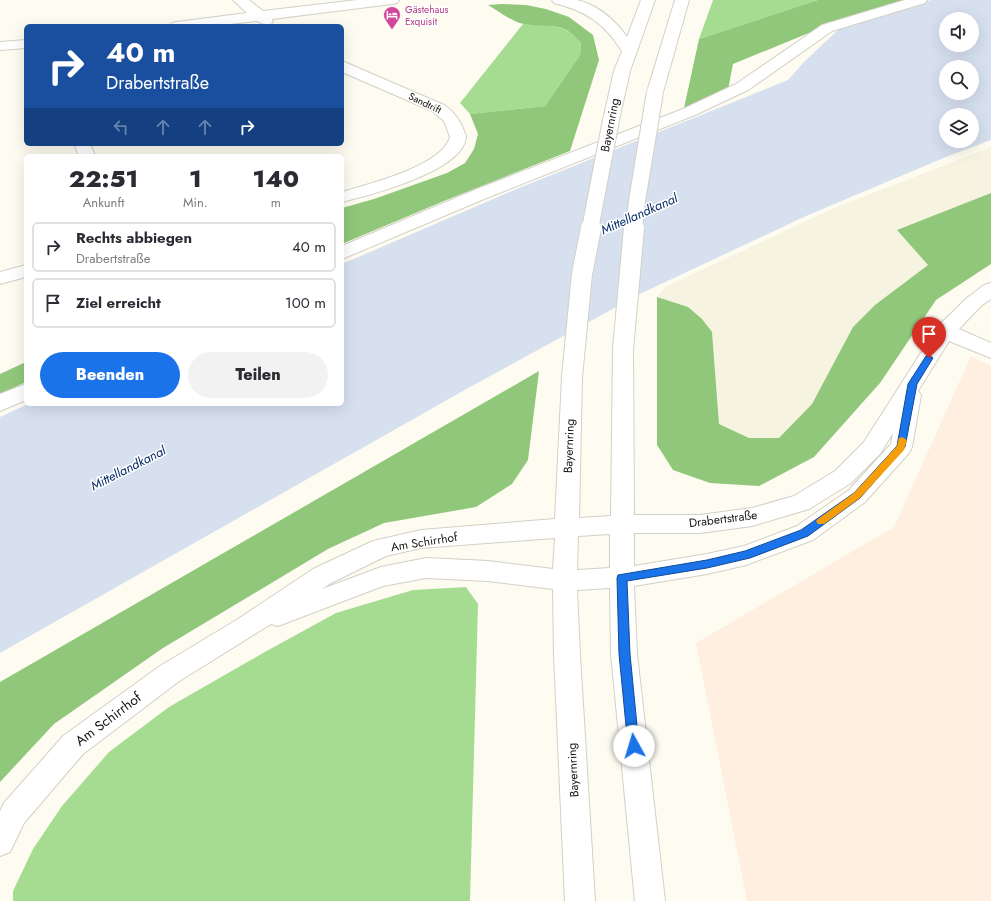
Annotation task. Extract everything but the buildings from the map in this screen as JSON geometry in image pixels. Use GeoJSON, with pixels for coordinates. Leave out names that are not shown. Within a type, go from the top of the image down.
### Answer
{"type":"FeatureCollection","features":[{"type":"Feature","properties":{"kind":"street"},"geometry":{"type":"LineString","coordinates":[[240,0],[271,24]]}},
{"type":"Feature","properties":{"kind":"street"},"geometry":{"type":"LineString","coordinates":[[193,24],[392,0]]}},
{"type":"Feature","properties":{"kind":"street"},"geometry":{"type":"LineString","coordinates":[[559,0],[595,13],[610,24],[620,36],[629,51]]}},
{"type":"Feature","properties":{"kind":"street","name":"Bayernring"},"geometry":{"type":"LineString","coordinates":[[580,901],[567,655],[565,580],[572,376],[582,274],[611,120],[622,71],[648,0]]}},
{"type":"Feature","properties":{"kind":"street"},"geometry":{"type":"LineString","coordinates":[[650,901],[624,654],[622,578],[623,349],[637,201],[655,92],[682,0]]}},
{"type":"Feature","properties":{"kind":"street"},"geometry":{"type":"LineString","coordinates":[[344,252],[483,193],[689,112],[729,94],[742,87],[827,28],[920,0]]}},
{"type":"Feature","properties":{"kind":"street"},"geometry":{"type":"LineString","coordinates":[[0,46],[24,44]]}},
{"type":"Feature","properties":{"kind":"street","name":"Sandtrift"},"geometry":{"type":"LineString","coordinates":[[344,67],[438,108],[452,117],[459,138],[457,144],[448,154],[437,163],[416,174],[344,196]]}},
{"type":"Feature","properties":{"kind":"street"},"geometry":{"type":"LineString","coordinates":[[0,278],[24,272]]}},
{"type":"Feature","properties":{"kind":"street","name":"Drabertstraße"},"geometry":{"type":"LineString","coordinates":[[622,524],[700,524],[752,517],[801,503],[843,477],[872,448],[945,331],[974,302],[991,289]]}},
{"type":"Feature","properties":{"kind":"street"},"geometry":{"type":"LineString","coordinates":[[945,331],[991,351]]}},
{"type":"Feature","properties":{"kind":"street","name":"Drabertstraße"},"geometry":{"type":"LineString","coordinates":[[565,580],[622,578],[707,564],[746,555],[805,533],[857,496],[901,447],[913,384]]}},
{"type":"Feature","properties":{"kind":"street"},"geometry":{"type":"LineString","coordinates":[[0,403],[24,392]]}},
{"type":"Feature","properties":{"kind":"street","name":"Am Schirrhof"},"geometry":{"type":"LineString","coordinates":[[0,842],[14,812],[73,745],[168,674],[247,627],[322,576],[381,548],[421,540],[622,524]]}},
{"type":"Feature","properties":{"kind":"street","name":"Am Schirrhof"},"geometry":{"type":"LineString","coordinates":[[247,627],[381,577],[426,568],[488,571],[565,580]]}},
{"type":"Feature","properties":{"kind":"shaded area"},"geometry":{"type":"Polygon","coordinates":[[[991,147],[991,193],[897,230],[928,265],[875,305],[853,327],[812,404],[779,438],[749,438],[719,424],[712,332],[657,297],[665,287],[832,209],[991,147]]]}},
{"type":"Feature","properties":{"kind":"shaded area"},"geometry":{"type":"Polygon","coordinates":[[[971,356],[991,366],[991,901],[747,901],[696,643],[894,527],[971,356]]]}},
{"type":"Feature","properties":{"kind":"green space"},"geometry":{"type":"Polygon","coordinates":[[[713,0],[818,0],[699,39],[713,0]]]}},
{"type":"Feature","properties":{"kind":"green space"},"geometry":{"type":"Polygon","coordinates":[[[818,0],[915,0],[821,28],[733,64],[728,90],[684,108],[699,39],[818,0]]]}},
{"type":"Feature","properties":{"kind":"green space"},"geometry":{"type":"Polygon","coordinates":[[[488,5],[526,5],[546,9],[569,17],[593,35],[599,60],[570,151],[444,201],[344,243],[344,207],[374,199],[447,173],[465,163],[474,149],[478,134],[470,114],[545,106],[580,55],[581,43],[574,35],[567,31],[555,26],[520,23],[488,5]]]}},
{"type":"Feature","properties":{"kind":"green space"},"geometry":{"type":"Polygon","coordinates":[[[523,24],[555,26],[568,31],[581,43],[580,55],[545,106],[470,114],[460,103],[523,24]]]}},
{"type":"Feature","properties":{"kind":"green space"},"geometry":{"type":"Polygon","coordinates":[[[991,193],[991,264],[936,300],[880,383],[814,457],[759,486],[710,483],[673,470],[657,445],[657,297],[688,307],[702,319],[712,332],[719,424],[749,438],[779,438],[812,404],[853,327],[875,305],[928,265],[897,230],[991,193]]]}},
{"type":"Feature","properties":{"kind":"green space"},"geometry":{"type":"Polygon","coordinates":[[[24,363],[24,383],[0,394],[0,374],[24,363]]]}},
{"type":"Feature","properties":{"kind":"green space"},"geometry":{"type":"Polygon","coordinates":[[[539,371],[528,460],[512,484],[476,507],[384,523],[328,549],[163,648],[54,724],[0,782],[0,682],[539,371]]]}},
{"type":"Feature","properties":{"kind":"green space"},"geometry":{"type":"Polygon","coordinates":[[[466,587],[478,604],[470,901],[13,901],[13,891],[33,849],[62,806],[109,752],[169,707],[336,613],[413,590],[466,587]]]}},
{"type":"Feature","properties":{"kind":"water","name":"Mittellandkanal"},"geometry":{"type":"Polygon","coordinates":[[[931,0],[991,0],[991,140],[979,145],[979,108],[939,108],[939,148],[970,148],[806,216],[642,293],[470,387],[0,653],[0,417],[24,406],[344,406],[344,263],[519,188],[788,80],[803,63],[841,27],[931,0]]]}},
{"type":"Feature","properties":{"kind":"slow traffic"},"geometry":{"type":"LineString","coordinates":[[821,521],[857,496],[901,447],[902,440]]}},
{"type":"Feature","properties":{"kind":"place","name":"Gästehaus Exquisit"},"geometry":{"type":"Point","coordinates":[392,30]}},
{"type":"Feature","properties":{"kind":"route"},"geometry":{"type":"LineString","coordinates":[[634,746],[624,654],[622,578],[707,564],[746,555],[805,533],[857,496],[901,447],[913,384],[929,358]]}}]}
